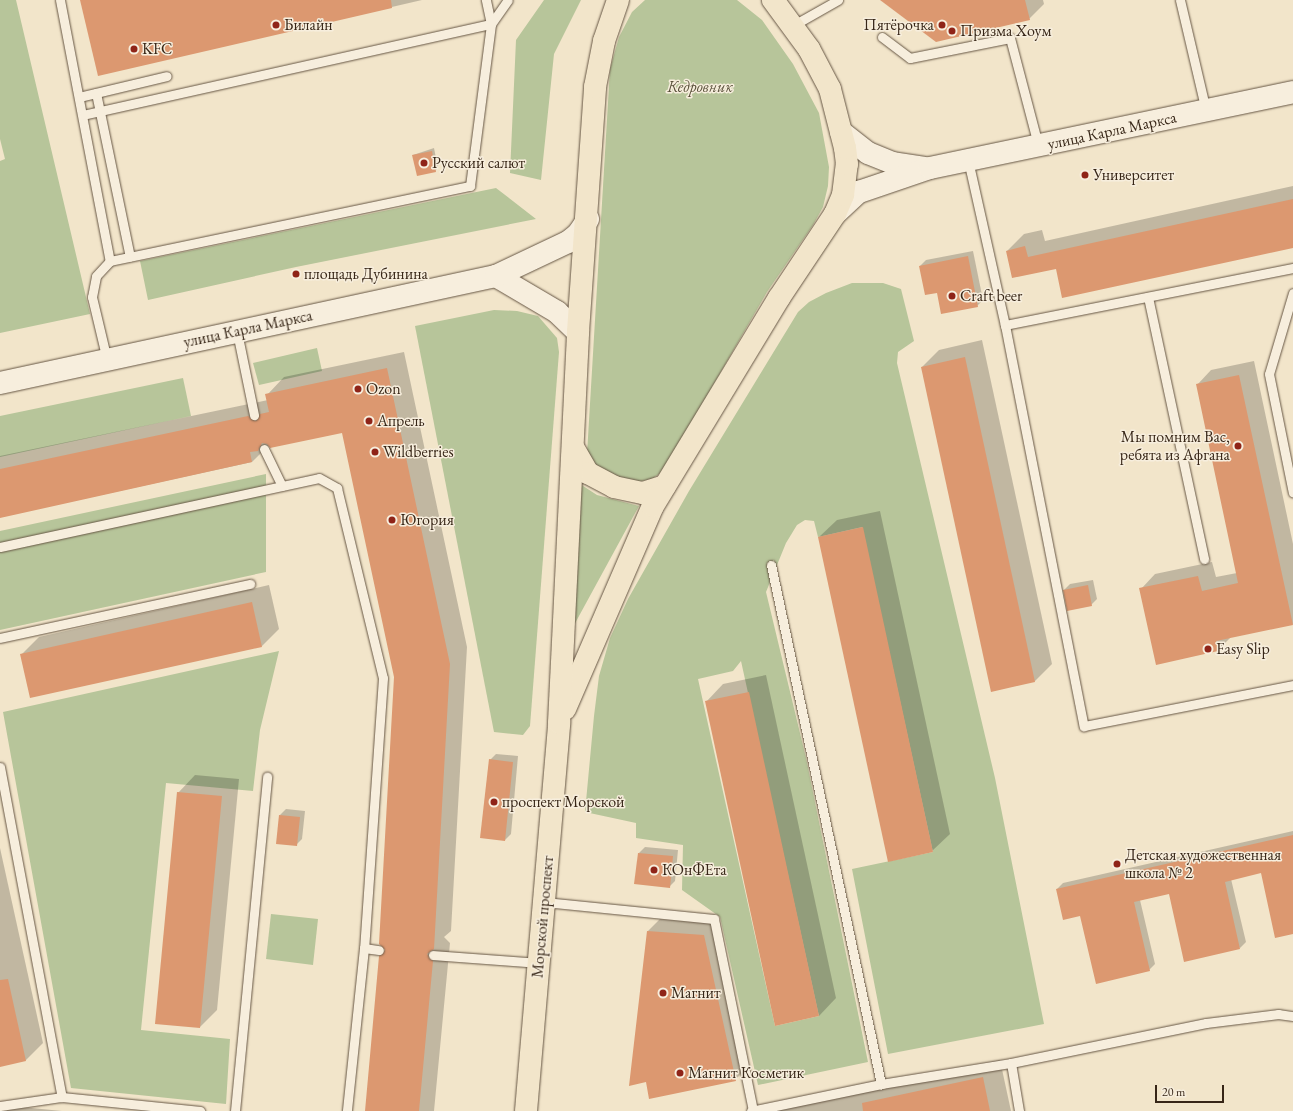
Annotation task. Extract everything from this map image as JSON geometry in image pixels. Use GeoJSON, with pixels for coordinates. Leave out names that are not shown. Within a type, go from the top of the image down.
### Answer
{"type":"FeatureCollection","features":[{"type":"Feature","properties":{"kind":"main road","name":"Морской проспект"},"geometry":{"type":"LineString","coordinates":[[526,1111],[559,723],[574,449],[578,332],[588,219],[595,86],[604,41],[618,0]]}},
{"type":"Feature","properties":{"kind":"main road"},"geometry":{"type":"LineString","coordinates":[[559,723],[653,506],[680,464],[779,298],[834,214],[843,195],[847,164],[841,132],[830,89],[809,49],[773,0]]}},
{"type":"Feature","properties":{"kind":"main road"},"geometry":{"type":"LineString","coordinates":[[574,449],[588,473],[614,487],[643,493],[665,486]]}},
{"type":"Feature","properties":{"kind":"street","name":"улица Карла Маркса"},"geometry":{"type":"LineString","coordinates":[[930,168],[1293,92]]}},
{"type":"Feature","properties":{"kind":"street"},"geometry":{"type":"LineString","coordinates":[[841,132],[868,153],[883,160],[910,168],[930,168]]}},
{"type":"Feature","properties":{"kind":"street"},"geometry":{"type":"LineString","coordinates":[[834,214],[859,192],[930,168]]}},
{"type":"Feature","properties":{"kind":"street","name":"улица Карла Маркса"},"geometry":{"type":"LineString","coordinates":[[0,383],[496,276],[568,242],[578,234],[588,219]]}},
{"type":"Feature","properties":{"kind":"street"},"geometry":{"type":"LineString","coordinates":[[496,276],[557,312],[578,332]]}},
{"type":"Feature","properties":{"kind":"lane"},"geometry":{"type":"LineString","coordinates":[[60,0],[79,97],[84,115],[110,261]]}},
{"type":"Feature","properties":{"kind":"lane"},"geometry":{"type":"LineString","coordinates":[[107,360],[92,297],[96,276],[110,261],[470,186],[491,24],[486,0]]}},
{"type":"Feature","properties":{"kind":"lane"},"geometry":{"type":"LineString","coordinates":[[84,115],[491,24],[508,0]]}},
{"type":"Feature","properties":{"kind":"lane"},"geometry":{"type":"LineString","coordinates":[[792,26],[838,0]]}},
{"type":"Feature","properties":{"kind":"lane"},"geometry":{"type":"LineString","coordinates":[[1180,0],[1206,111]]}},
{"type":"Feature","properties":{"kind":"lane"},"geometry":{"type":"LineString","coordinates":[[882,37],[910,58],[1010,38],[1038,146]]}},
{"type":"Feature","properties":{"kind":"lane"},"geometry":{"type":"LineString","coordinates":[[79,97],[167,76]]}},
{"type":"Feature","properties":{"kind":"lane"},"geometry":{"type":"LineString","coordinates":[[96,93],[130,257]]}},
{"type":"Feature","properties":{"kind":"lane"},"geometry":{"type":"LineString","coordinates":[[968,160],[1005,325],[1084,726],[1293,685]]}},
{"type":"Feature","properties":{"kind":"lane"},"geometry":{"type":"LineString","coordinates":[[1005,325],[1293,268]]}},
{"type":"Feature","properties":{"kind":"lane"},"geometry":{"type":"LineString","coordinates":[[1293,293],[1269,374],[1293,493]]}},
{"type":"Feature","properties":{"kind":"lane"},"geometry":{"type":"LineString","coordinates":[[1148,297],[1204,559]]}},
{"type":"Feature","properties":{"kind":"lane"},"geometry":{"type":"LineString","coordinates":[[237,332],[254,415]]}},
{"type":"Feature","properties":{"kind":"lane"},"geometry":{"type":"LineString","coordinates":[[264,449],[282,486]]}},
{"type":"Feature","properties":{"kind":"lane"},"geometry":{"type":"LineString","coordinates":[[0,547],[319,478],[337,488],[383,678],[364,948],[347,1111]]}},
{"type":"Feature","properties":{"kind":"lane"},"geometry":{"type":"LineString","coordinates":[[771,565],[880,1084]]}},
{"type":"Feature","properties":{"kind":"lane"},"geometry":{"type":"LineString","coordinates":[[0,638],[250,584]]}},
{"type":"Feature","properties":{"kind":"lane"},"geometry":{"type":"LineString","coordinates":[[0,767],[62,1097]]}},
{"type":"Feature","properties":{"kind":"lane"},"geometry":{"type":"LineString","coordinates":[[235,1111],[266,777]]}},
{"type":"Feature","properties":{"kind":"lane"},"geometry":{"type":"LineString","coordinates":[[544,902],[714,919],[752,1111],[880,1084],[1011,1063],[1206,1023],[1278,1014],[1293,1016]]}},
{"type":"Feature","properties":{"kind":"lane"},"geometry":{"type":"LineString","coordinates":[[364,948],[379,950]]}},
{"type":"Feature","properties":{"kind":"lane"},"geometry":{"type":"LineString","coordinates":[[433,955],[539,963]]}},
{"type":"Feature","properties":{"kind":"lane"},"geometry":{"type":"LineString","coordinates":[[1011,1063],[1019,1111]]}},
{"type":"Feature","properties":{"kind":"lane"},"geometry":{"type":"LineString","coordinates":[[0,1106],[62,1097],[200,1111]]}},
{"type":"Feature","properties":{"kind":"green space"},"geometry":{"type":"Polygon","coordinates":[[[0,0],[16,0],[90,314],[0,333],[0,161],[5,159],[0,139],[0,0]]]}},
{"type":"Feature","properties":{"kind":"green space"},"geometry":{"type":"Polygon","coordinates":[[[544,0],[581,0],[554,54],[541,180],[510,173],[516,40],[544,0]]]}},
{"type":"Feature","properties":{"kind":"green space","name":"Кедровник"},"geometry":{"type":"Polygon","coordinates":[[[645,0],[737,0],[762,20],[793,64],[819,113],[829,167],[828,186],[823,207],[813,225],[767,292],[671,458],[663,471],[652,479],[637,482],[619,480],[594,465],[587,454],[610,69],[619,37],[632,12],[645,0]]]}},
{"type":"Feature","properties":{"kind":"green space"},"geometry":{"type":"Polygon","coordinates":[[[496,188],[536,219],[296,267],[148,300],[140,261],[496,188]]]}},
{"type":"Feature","properties":{"kind":"green space"},"geometry":{"type":"Polygon","coordinates":[[[852,283],[883,283],[901,289],[914,341],[898,352],[897,363],[995,778],[1044,1024],[888,1054],[852,869],[933,852],[862,527],[818,537],[814,521],[805,520],[797,525],[786,543],[766,592],[806,758],[868,1062],[758,1085],[720,917],[682,890],[683,845],[636,838],[636,823],[585,812],[599,676],[610,638],[628,599],[689,491],[798,312],[809,302],[826,293],[852,283]],[[741,661],[733,671],[698,679],[775,1026],[819,1016],[741,661]]]}},
{"type":"Feature","properties":{"kind":"green space"},"geometry":{"type":"Polygon","coordinates":[[[494,310],[517,311],[538,316],[557,338],[559,352],[530,726],[523,735],[494,732],[415,326],[494,310]]]}},
{"type":"Feature","properties":{"kind":"green space"},"geometry":{"type":"Polygon","coordinates":[[[317,348],[322,371],[259,385],[253,363],[317,348]]]}},
{"type":"Feature","properties":{"kind":"green space"},"geometry":{"type":"Polygon","coordinates":[[[183,378],[191,416],[0,457],[0,416],[183,378]]]}},
{"type":"Feature","properties":{"kind":"green space"},"geometry":{"type":"Polygon","coordinates":[[[266,474],[266,572],[0,630],[0,531],[266,474]]]}},
{"type":"Feature","properties":{"kind":"green space"},"geometry":{"type":"Polygon","coordinates":[[[580,484],[597,495],[639,506],[573,627],[580,484]]]}},
{"type":"Feature","properties":{"kind":"green space"},"geometry":{"type":"Polygon","coordinates":[[[279,651],[260,730],[253,791],[166,783],[141,1030],[230,1039],[226,1104],[71,1088],[3,712],[279,651]]]}},
{"type":"Feature","properties":{"kind":"green space"},"geometry":{"type":"Polygon","coordinates":[[[271,914],[318,919],[313,965],[266,959],[271,914]]]}},
{"type":"Feature","properties":{"kind":"building"},"geometry":{"type":"Polygon","coordinates":[[[80,0],[391,0],[392,8],[98,76],[80,0]]]}},
{"type":"Feature","properties":{"kind":"building","name":"Призма Хоум"},"geometry":{"type":"Polygon","coordinates":[[[880,0],[1025,0],[1030,20],[936,42],[880,0]]]}},
{"type":"Feature","properties":{"kind":"building","name":"Русский салют"},"geometry":{"type":"Polygon","coordinates":[[[432,151],[436,172],[417,176],[412,155],[432,151]]]}},
{"type":"Feature","properties":{"kind":"building"},"geometry":{"type":"Polygon","coordinates":[[[1293,199],[1293,248],[1062,298],[1056,269],[1012,278],[1006,251],[1025,246],[1028,257],[1293,199]]]}},
{"type":"Feature","properties":{"kind":"building"},"geometry":{"type":"Polygon","coordinates":[[[968,256],[978,307],[941,314],[937,293],[925,295],[919,266],[968,256]]]}},
{"type":"Feature","properties":{"kind":"building"},"geometry":{"type":"Polygon","coordinates":[[[965,357],[1035,682],[991,692],[921,367],[965,357]]]}},
{"type":"Feature","properties":{"kind":"building"},"geometry":{"type":"Polygon","coordinates":[[[387,368],[450,664],[434,949],[427,954],[433,961],[419,1111],[365,1111],[379,956],[385,950],[379,944],[394,677],[342,433],[270,448],[267,444],[262,443],[258,451],[250,452],[252,462],[0,518],[0,469],[248,416],[256,421],[260,414],[269,412],[265,394],[387,368]]]}},
{"type":"Feature","properties":{"kind":"building"},"geometry":{"type":"Polygon","coordinates":[[[1239,375],[1293,625],[1216,641],[1218,651],[1156,665],[1139,588],[1198,576],[1202,591],[1238,583],[1196,384],[1239,375]]]}},
{"type":"Feature","properties":{"kind":"building"},"geometry":{"type":"Polygon","coordinates":[[[863,527],[933,852],[888,862],[818,537],[863,527]]]}},
{"type":"Feature","properties":{"kind":"building"},"geometry":{"type":"Polygon","coordinates":[[[1088,585],[1092,606],[1067,611],[1063,590],[1088,585]]]}},
{"type":"Feature","properties":{"kind":"building"},"geometry":{"type":"Polygon","coordinates":[[[252,602],[262,647],[30,698],[20,654],[252,602]]]}},
{"type":"Feature","properties":{"kind":"building"},"geometry":{"type":"Polygon","coordinates":[[[749,692],[819,1016],[775,1026],[705,701],[749,692]]]}},
{"type":"Feature","properties":{"kind":"building"},"geometry":{"type":"Polygon","coordinates":[[[489,759],[513,762],[505,841],[480,838],[489,759]]]}},
{"type":"Feature","properties":{"kind":"building"},"geometry":{"type":"Polygon","coordinates":[[[177,792],[222,796],[200,1028],[155,1024],[177,792]]]}},
{"type":"Feature","properties":{"kind":"building"},"geometry":{"type":"Polygon","coordinates":[[[279,815],[300,817],[297,846],[276,844],[279,815]]]}},
{"type":"Feature","properties":{"kind":"building"},"geometry":{"type":"Polygon","coordinates":[[[1293,835],[1293,934],[1275,938],[1261,873],[1225,882],[1240,949],[1184,962],[1169,894],[1134,902],[1150,971],[1096,984],[1080,916],[1063,920],[1056,889],[1293,835]]]}},
{"type":"Feature","properties":{"kind":"building","name":"КОнФЕта"},"geometry":{"type":"Polygon","coordinates":[[[638,853],[673,856],[670,888],[634,884],[638,853]]]}},
{"type":"Feature","properties":{"kind":"building"},"geometry":{"type":"Polygon","coordinates":[[[647,931],[704,935],[736,1081],[649,1099],[646,1082],[629,1086],[647,931]]]}},
{"type":"Feature","properties":{"kind":"building"},"geometry":{"type":"Polygon","coordinates":[[[8,979],[26,1061],[0,1067],[0,980],[8,979]]]}},
{"type":"Feature","properties":{"kind":"building"},"geometry":{"type":"Polygon","coordinates":[[[983,1077],[990,1111],[863,1111],[862,1103],[983,1077]]]}},
{"type":"Feature","properties":{"kind":"place","name":"Билайн"},"geometry":{"type":"Point","coordinates":[276,25]}},
{"type":"Feature","properties":{"kind":"place","name":"Пятёрочка"},"geometry":{"type":"Point","coordinates":[942,25]}},
{"type":"Feature","properties":{"kind":"place","name":"Призма Хоум"},"geometry":{"type":"Point","coordinates":[952,31]}},
{"type":"Feature","properties":{"kind":"place","name":"KFC"},"geometry":{"type":"Point","coordinates":[134,49]}},
{"type":"Feature","properties":{"kind":"place","name":"Русский салют"},"geometry":{"type":"Point","coordinates":[424,163]}},
{"type":"Feature","properties":{"kind":"place","name":"Университет"},"geometry":{"type":"Point","coordinates":[1085,175]}},
{"type":"Feature","properties":{"kind":"place","name":"площадь Дубинина"},"geometry":{"type":"Point","coordinates":[296,274]}},
{"type":"Feature","properties":{"kind":"place","name":"Craft beer"},"geometry":{"type":"Point","coordinates":[952,296]}},
{"type":"Feature","properties":{"kind":"place","name":"Ozon"},"geometry":{"type":"Point","coordinates":[358,389]}},
{"type":"Feature","properties":{"kind":"place","name":"Апрель"},"geometry":{"type":"Point","coordinates":[369,421]}},
{"type":"Feature","properties":{"kind":"place","name":"Мы помним Вас, ребята из Афгана"},"geometry":{"type":"Point","coordinates":[1238,446]}},
{"type":"Feature","properties":{"kind":"place","name":"Wildberries"},"geometry":{"type":"Point","coordinates":[375,452]}},
{"type":"Feature","properties":{"kind":"place","name":"Югория"},"geometry":{"type":"Point","coordinates":[392,520]}},
{"type":"Feature","properties":{"kind":"place","name":"Easy Slip"},"geometry":{"type":"Point","coordinates":[1208,649]}},
{"type":"Feature","properties":{"kind":"place","name":"проспект Морской"},"geometry":{"type":"Point","coordinates":[494,802]}},
{"type":"Feature","properties":{"kind":"place","name":"Детская художественная школа № 2"},"geometry":{"type":"Point","coordinates":[1117,864]}},
{"type":"Feature","properties":{"kind":"place","name":"КОнФЕта"},"geometry":{"type":"Point","coordinates":[654,870]}},
{"type":"Feature","properties":{"kind":"place","name":"Магнит"},"geometry":{"type":"Point","coordinates":[663,993]}},
{"type":"Feature","properties":{"kind":"place","name":"Магнит Косметик"},"geometry":{"type":"Point","coordinates":[680,1073]}}]}
